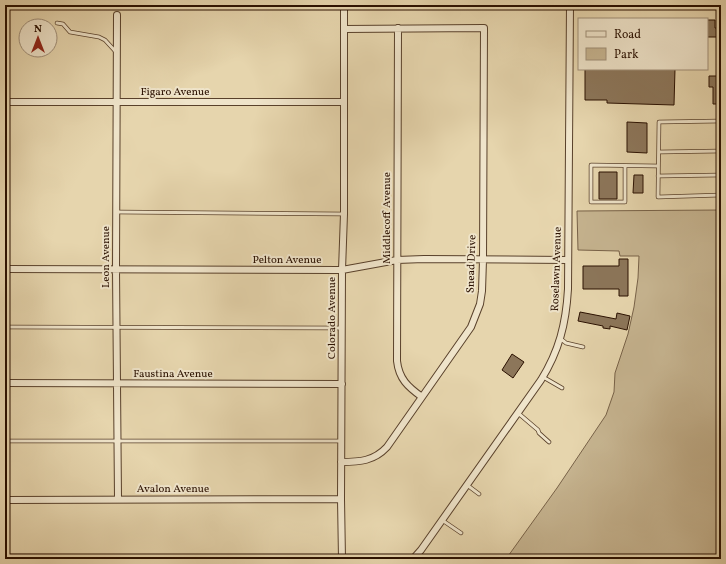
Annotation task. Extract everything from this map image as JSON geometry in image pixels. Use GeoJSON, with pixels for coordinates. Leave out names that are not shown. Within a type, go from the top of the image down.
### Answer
{"type":"FeatureCollection","features":[{"type":"Feature","properties":{"kind":"street","name":"Colorado Avenue"},"geometry":{"type":"LineString","coordinates":[[342,558],[341,441],[342,270],[344,214],[344,5]]}},
{"type":"Feature","properties":{"kind":"street","name":"Roselawn Avenue"},"geometry":{"type":"LineString","coordinates":[[416,558],[543,377],[560,339],[567,308],[570,5]]}},
{"type":"Feature","properties":{"kind":"street","name":"Leon Avenue"},"geometry":{"type":"LineString","coordinates":[[117,15],[116,270],[118,499]]}},
{"type":"Feature","properties":{"kind":"street"},"geometry":{"type":"LineString","coordinates":[[344,28],[398,28]]}},
{"type":"Feature","properties":{"kind":"street","name":"Snead Drive"},"geometry":{"type":"LineString","coordinates":[[341,462],[369,460],[381,453],[387,447],[465,337],[476,317],[482,291],[484,28],[398,28]]}},
{"type":"Feature","properties":{"kind":"street","name":"Middlecoff Avenue"},"geometry":{"type":"LineString","coordinates":[[398,28],[398,367],[400,375],[406,385],[422,397]]}},
{"type":"Feature","properties":{"kind":"street","name":"Figaro Avenue"},"geometry":{"type":"LineString","coordinates":[[5,102],[344,102]]}},
{"type":"Feature","properties":{"kind":"street","name":"Pelton Avenue"},"geometry":{"type":"LineString","coordinates":[[5,269],[342,270],[397,260],[568,260]]}},
{"type":"Feature","properties":{"kind":"street","name":"Faustina Avenue"},"geometry":{"type":"LineString","coordinates":[[5,383],[342,384]]}},
{"type":"Feature","properties":{"kind":"street","name":"Avalon Avenue"},"geometry":{"type":"LineString","coordinates":[[5,500],[341,499]]}},
{"type":"Feature","properties":{"kind":"lane"},"geometry":{"type":"LineString","coordinates":[[58,23],[63,24],[70,32],[99,37],[105,40],[117,53]]}},
{"type":"Feature","properties":{"kind":"lane"},"geometry":{"type":"LineString","coordinates":[[721,121],[659,122],[658,197],[721,195]]}},
{"type":"Feature","properties":{"kind":"lane"},"geometry":{"type":"LineString","coordinates":[[659,152],[721,151]]}},
{"type":"Feature","properties":{"kind":"lane"},"geometry":{"type":"LineString","coordinates":[[625,166],[625,202],[591,202],[591,165],[658,166]]}},
{"type":"Feature","properties":{"kind":"lane"},"geometry":{"type":"LineString","coordinates":[[658,176],[721,175]]}},
{"type":"Feature","properties":{"kind":"lane"},"geometry":{"type":"LineString","coordinates":[[117,212],[344,214]]}},
{"type":"Feature","properties":{"kind":"lane"},"geometry":{"type":"LineString","coordinates":[[5,327],[342,328]]}},
{"type":"Feature","properties":{"kind":"lane"},"geometry":{"type":"LineString","coordinates":[[560,339],[566,343],[583,347]]}},
{"type":"Feature","properties":{"kind":"lane"},"geometry":{"type":"LineString","coordinates":[[543,377],[562,388]]}},
{"type":"Feature","properties":{"kind":"lane"},"geometry":{"type":"LineString","coordinates":[[518,413],[538,430],[539,433],[549,442]]}},
{"type":"Feature","properties":{"kind":"lane"},"geometry":{"type":"LineString","coordinates":[[5,441],[341,441]]}},
{"type":"Feature","properties":{"kind":"lane"},"geometry":{"type":"LineString","coordinates":[[467,485],[479,494]]}},
{"type":"Feature","properties":{"kind":"lane"},"geometry":{"type":"LineString","coordinates":[[442,520],[461,533]]}},
{"type":"Feature","properties":{"kind":"lane"},"geometry":{"type":"LineString","coordinates":[[5,556],[342,558]]}},
{"type":"Feature","properties":{"kind":"green space"},"geometry":{"type":"Polygon","coordinates":[[[721,210],[721,559],[506,559],[557,488],[606,415],[614,392],[615,373],[628,334],[634,307],[639,256],[620,256],[619,251],[578,250],[577,211],[721,210]]]}},
{"type":"Feature","properties":{"kind":"building"},"geometry":{"type":"Polygon","coordinates":[[[708,20],[715,20],[715,28],[721,28],[721,37],[708,37],[708,20]]]}},
{"type":"Feature","properties":{"kind":"building"},"geometry":{"type":"Polygon","coordinates":[[[585,70],[675,70],[674,105],[607,103],[607,100],[585,100],[585,70]]]}},
{"type":"Feature","properties":{"kind":"building"},"geometry":{"type":"Polygon","coordinates":[[[709,76],[721,76],[721,104],[713,104],[713,87],[709,87],[709,76]]]}},
{"type":"Feature","properties":{"kind":"building"},"geometry":{"type":"Polygon","coordinates":[[[627,122],[647,123],[647,153],[627,152],[627,122]]]}},
{"type":"Feature","properties":{"kind":"building"},"geometry":{"type":"Polygon","coordinates":[[[599,172],[617,172],[617,199],[599,199],[599,172]]]}},
{"type":"Feature","properties":{"kind":"building"},"geometry":{"type":"Polygon","coordinates":[[[634,175],[643,175],[643,193],[633,193],[634,175]]]}},
{"type":"Feature","properties":{"kind":"building"},"geometry":{"type":"Polygon","coordinates":[[[619,259],[628,259],[628,296],[619,296],[619,289],[583,289],[583,266],[619,266],[619,259]]]}},
{"type":"Feature","properties":{"kind":"building"},"geometry":{"type":"Polygon","coordinates":[[[580,312],[616,319],[617,313],[630,316],[627,330],[610,326],[610,329],[603,328],[603,326],[578,321],[580,312]]]}},
{"type":"Feature","properties":{"kind":"building"},"geometry":{"type":"Polygon","coordinates":[[[512,354],[524,362],[513,378],[502,370],[512,354]]]}}]}
